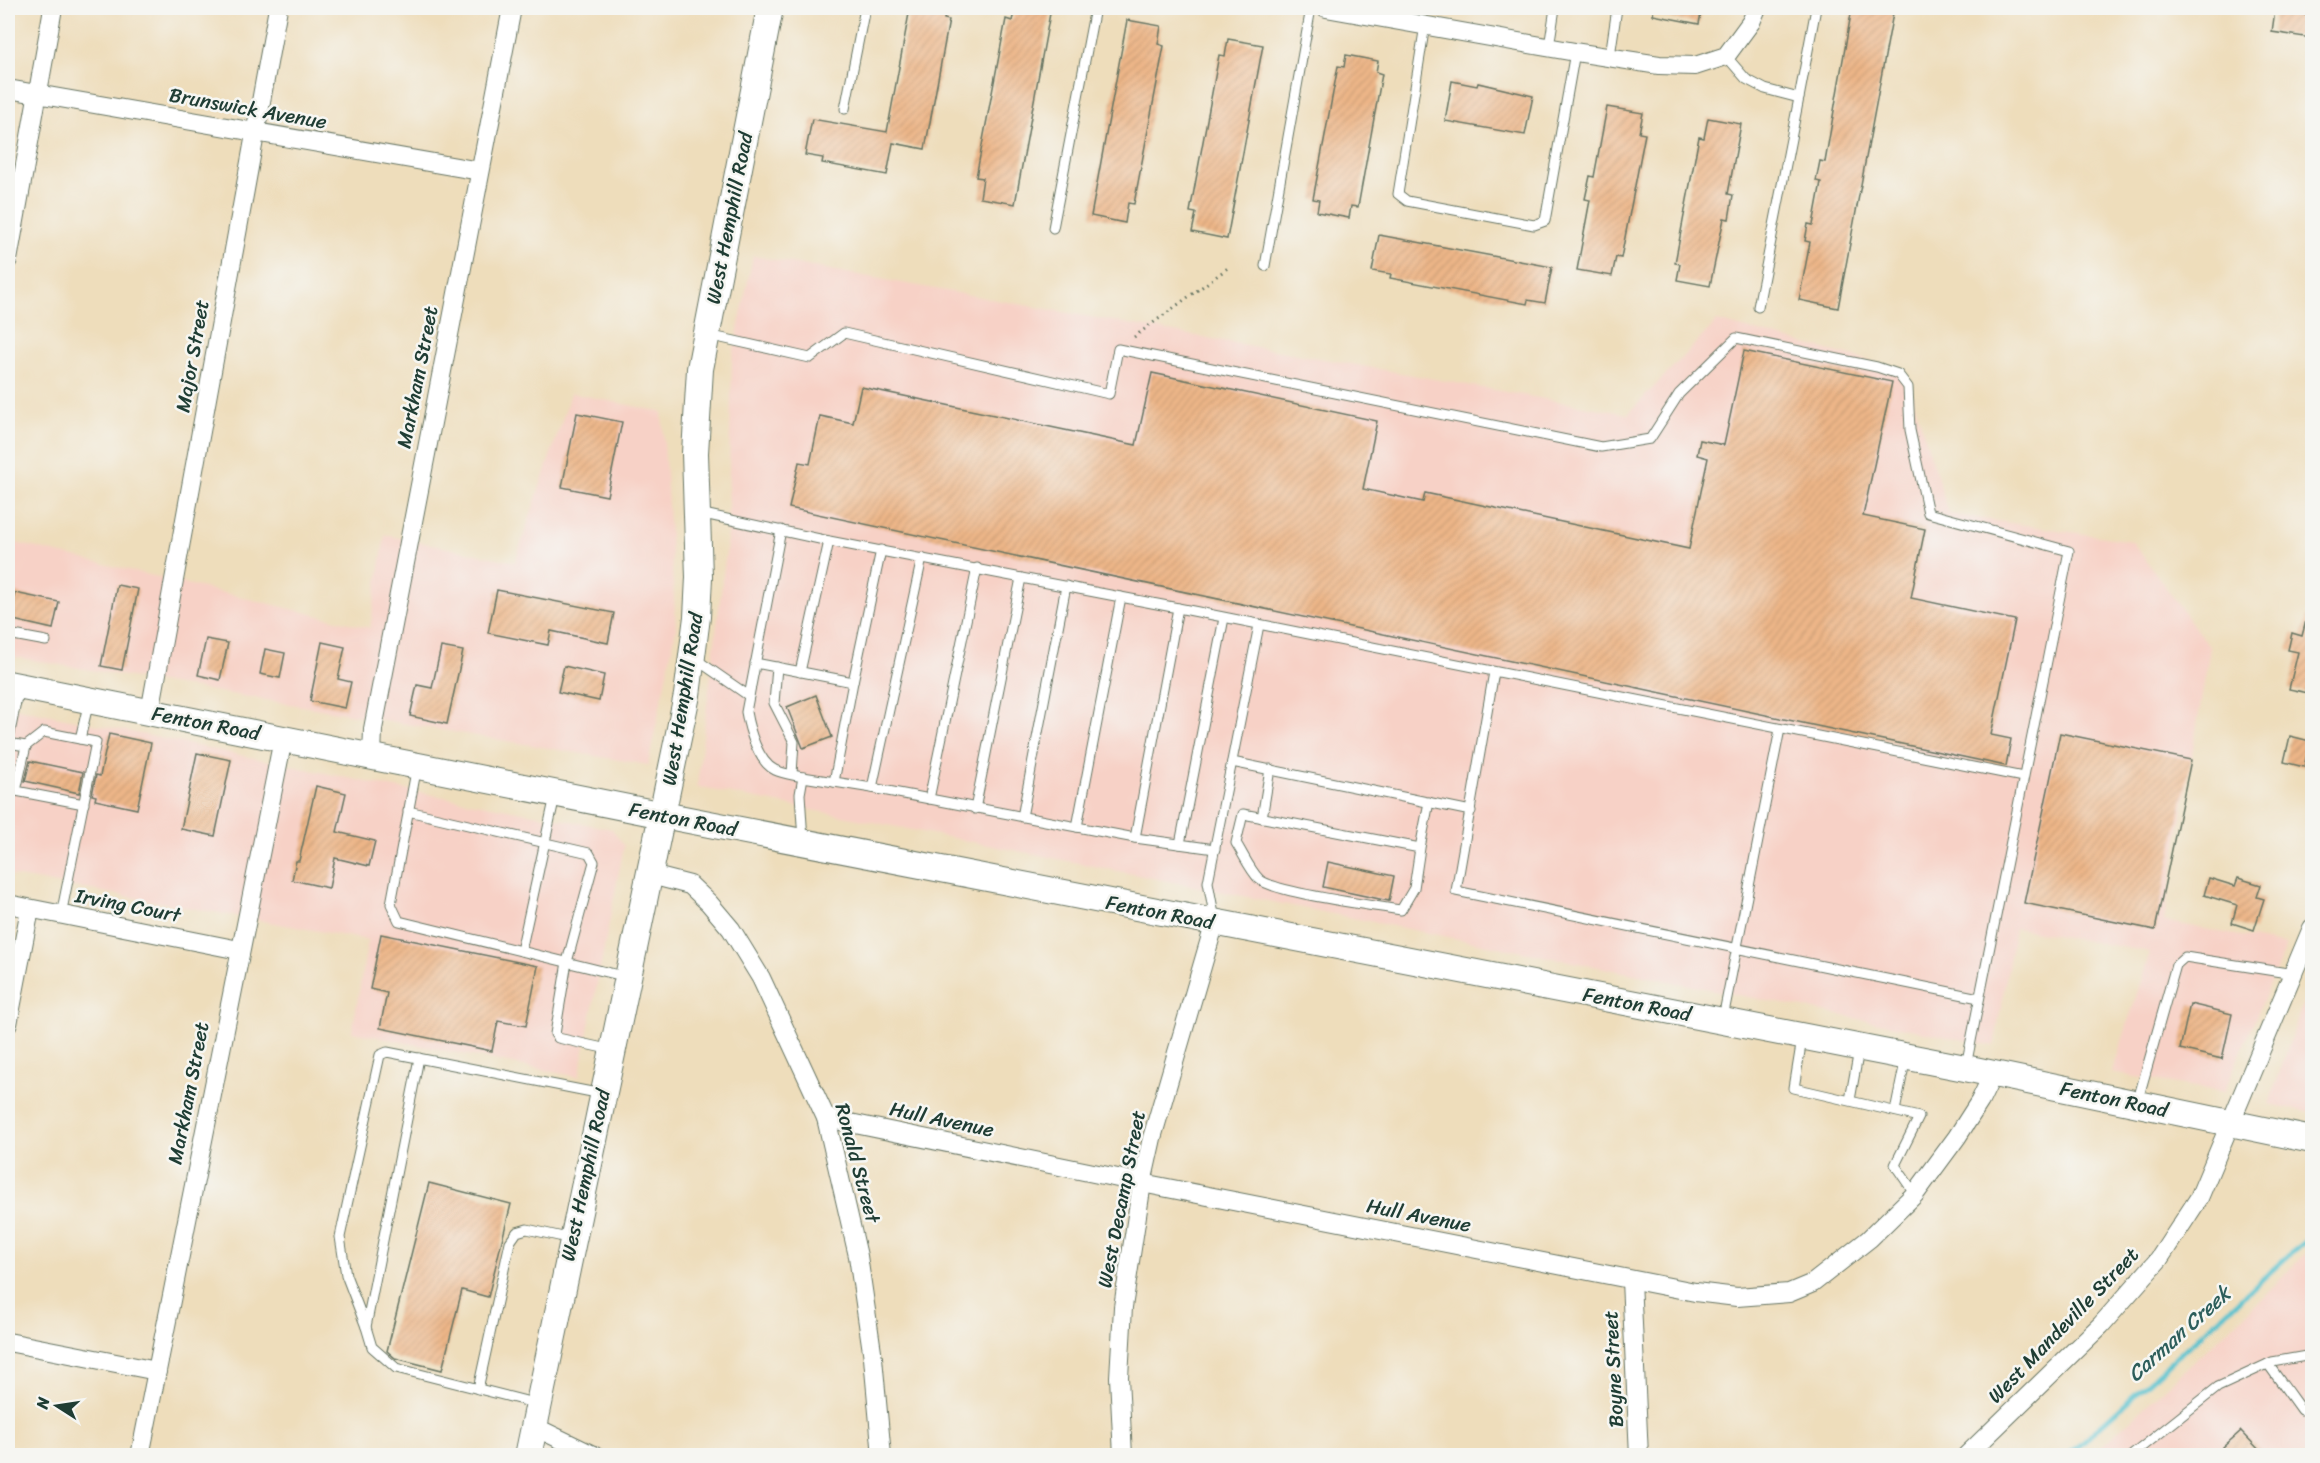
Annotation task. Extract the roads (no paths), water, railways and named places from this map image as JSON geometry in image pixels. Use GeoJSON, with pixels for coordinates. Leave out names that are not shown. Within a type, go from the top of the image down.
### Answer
{"type":"FeatureCollection","features":[{"type":"Feature","properties":{"kind":"street"},"geometry":{"type":"LineString","coordinates":[[8,260],[53,8]]}},
{"type":"Feature","properties":{"kind":"street","name":"Major Street"},"geometry":{"type":"LineString","coordinates":[[150,712],[278,8]]}},
{"type":"Feature","properties":{"kind":"street","name":"Markham Street"},"geometry":{"type":"LineString","coordinates":[[372,756],[373,729],[512,8]]}},
{"type":"Feature","properties":{"kind":"street","name":"West Hemphill Road"},"geometry":{"type":"LineString","coordinates":[[528,1455],[602,1094],[651,875],[693,657],[699,577],[696,512],[696,412],[700,369],[770,8]]}},
{"type":"Feature","properties":{"kind":"street"},"geometry":{"type":"LineString","coordinates":[[1326,8],[1575,52],[1659,64],[1695,66],[1726,56],[1751,22],[1756,8]]}},
{"type":"Feature","properties":{"kind":"street","name":"Brunswick Avenue"},"geometry":{"type":"LineString","coordinates":[[8,89],[480,171]]}},
{"type":"Feature","properties":{"kind":"street","name":"Fenton Road"},"geometry":{"type":"LineString","coordinates":[[13,685],[663,815],[1859,1047],[2231,1123],[2312,1136]]}},
{"type":"Feature","properties":{"kind":"street","name":"Markham Street"},"geometry":{"type":"LineString","coordinates":[[140,1455],[282,739]]}},
{"type":"Feature","properties":{"kind":"street","name":"Ronald Street"},"geometry":{"type":"LineString","coordinates":[[651,875],[690,885],[731,928],[761,978],[826,1118],[858,1256],[873,1358],[882,1455]]}},
{"type":"Feature","properties":{"kind":"street","name":"Irving Court"},"geometry":{"type":"LineString","coordinates":[[8,904],[239,950]]}},
{"type":"Feature","properties":{"kind":"street"},"geometry":{"type":"LineString","coordinates":[[8,1024],[30,909]]}},
{"type":"Feature","properties":{"kind":"street","name":"West Decamp Street"},"geometry":{"type":"LineString","coordinates":[[1123,1455],[1119,1377],[1123,1307],[1142,1183],[1152,1138],[1215,922]]}},
{"type":"Feature","properties":{"kind":"street","name":"West Mandeville Street"},"geometry":{"type":"LineString","coordinates":[[1966,1455],[2101,1325],[2160,1259],[2199,1198],[2311,938]]}},
{"type":"Feature","properties":{"kind":"street","name":"Hull Avenue"},"geometry":{"type":"LineString","coordinates":[[826,1118],[1631,1280],[1737,1297],[1789,1293],[1813,1283],[1869,1239],[1915,1194],[1950,1148],[1994,1074]]}},
{"type":"Feature","properties":{"kind":"street","name":"Boyne Street"},"geometry":{"type":"LineString","coordinates":[[1631,1280],[1639,1455]]}},
{"type":"Feature","properties":{"kind":"street"},"geometry":{"type":"LineString","coordinates":[[8,1342],[157,1371]]}},
{"type":"Feature","properties":{"kind":"street"},"geometry":{"type":"LineString","coordinates":[[535,1415],[595,1455]]}},
{"type":"Feature","properties":{"kind":"lane"},"geometry":{"type":"LineString","coordinates":[[845,109],[865,8]]}},
{"type":"Feature","properties":{"kind":"lane"},"geometry":{"type":"LineString","coordinates":[[1053,228],[1095,8]]}},
{"type":"Feature","properties":{"kind":"lane"},"geometry":{"type":"LineString","coordinates":[[1265,266],[1311,8]]}},
{"type":"Feature","properties":{"kind":"lane"},"geometry":{"type":"LineString","coordinates":[[1549,47],[1555,8]]}},
{"type":"Feature","properties":{"kind":"lane"},"geometry":{"type":"LineString","coordinates":[[1610,57],[1617,8]]}},
{"type":"Feature","properties":{"kind":"lane"},"geometry":{"type":"LineString","coordinates":[[1758,307],[1816,8]]}},
{"type":"Feature","properties":{"kind":"lane"},"geometry":{"type":"LineString","coordinates":[[1425,25],[1398,194],[1407,201],[1534,225],[1545,220],[1575,52]]}},
{"type":"Feature","properties":{"kind":"lane"},"geometry":{"type":"LineString","coordinates":[[1726,56],[1746,79],[1765,89],[1799,98]]}},
{"type":"Feature","properties":{"kind":"lane"},"geometry":{"type":"LineString","coordinates":[[707,335],[810,358],[844,333],[1109,394],[1118,349],[1601,447],[1650,439],[1679,394],[1736,338],[1877,367],[1898,374],[1908,387],[1911,430],[1928,513],[2069,551],[1965,1068]]}},
{"type":"Feature","properties":{"kind":"lane"},"geometry":{"type":"LineString","coordinates":[[696,512],[829,541],[977,568],[2023,777]]}},
{"type":"Feature","properties":{"kind":"lane"},"geometry":{"type":"LineString","coordinates":[[781,530],[746,712],[749,729],[761,758],[774,770],[1135,838],[1215,849]]}},
{"type":"Feature","properties":{"kind":"lane"},"geometry":{"type":"LineString","coordinates":[[801,672],[829,541]]}},
{"type":"Feature","properties":{"kind":"lane"},"geometry":{"type":"LineString","coordinates":[[834,782],[881,550]]}},
{"type":"Feature","properties":{"kind":"lane"},"geometry":{"type":"LineString","coordinates":[[872,788],[922,558]]}},
{"type":"Feature","properties":{"kind":"lane"},"geometry":{"type":"LineString","coordinates":[[929,799],[977,568]]}},
{"type":"Feature","properties":{"kind":"lane"},"geometry":{"type":"LineString","coordinates":[[975,809],[1021,578]]}},
{"type":"Feature","properties":{"kind":"lane"},"geometry":{"type":"LineString","coordinates":[[1022,817],[1066,586]]}},
{"type":"Feature","properties":{"kind":"lane"},"geometry":{"type":"LineString","coordinates":[[1077,827],[1121,597]]}},
{"type":"Feature","properties":{"kind":"lane"},"geometry":{"type":"LineString","coordinates":[[1135,838],[1178,608]]}},
{"type":"Feature","properties":{"kind":"lane"},"geometry":{"type":"LineString","coordinates":[[1180,844],[1224,618]]}},
{"type":"Feature","properties":{"kind":"lane"},"geometry":{"type":"LineString","coordinates":[[1215,922],[1208,882],[1259,625]]}},
{"type":"Feature","properties":{"kind":"lane"},"geometry":{"type":"LineString","coordinates":[[8,634],[45,641]]}},
{"type":"Feature","properties":{"kind":"lane"},"geometry":{"type":"LineString","coordinates":[[693,657],[749,696]]}},
{"type":"Feature","properties":{"kind":"lane"},"geometry":{"type":"LineString","coordinates":[[755,663],[853,682]]}},
{"type":"Feature","properties":{"kind":"lane"},"geometry":{"type":"LineString","coordinates":[[777,667],[774,703],[794,742],[792,774]]}},
{"type":"Feature","properties":{"kind":"lane"},"geometry":{"type":"LineString","coordinates":[[1494,672],[1456,891],[1979,998]]}},
{"type":"Feature","properties":{"kind":"lane"},"geometry":{"type":"LineString","coordinates":[[13,685],[8,743],[26,746]]}},
{"type":"Feature","properties":{"kind":"lane"},"geometry":{"type":"LineString","coordinates":[[80,739],[89,699]]}},
{"type":"Feature","properties":{"kind":"lane"},"geometry":{"type":"LineString","coordinates":[[1722,1021],[1780,729]]}},
{"type":"Feature","properties":{"kind":"lane"},"geometry":{"type":"LineString","coordinates":[[61,915],[84,804],[96,742],[44,732],[26,746],[16,791],[84,804]]}},
{"type":"Feature","properties":{"kind":"lane"},"geometry":{"type":"LineString","coordinates":[[1232,762],[1471,811]]}},
{"type":"Feature","properties":{"kind":"lane"},"geometry":{"type":"LineString","coordinates":[[417,765],[391,904],[399,921],[627,977]]}},
{"type":"Feature","properties":{"kind":"lane"},"geometry":{"type":"LineString","coordinates":[[1262,818],[1270,769]]}},
{"type":"Feature","properties":{"kind":"lane"},"geometry":{"type":"LineString","coordinates":[[803,777],[800,794],[803,842]]}},
{"type":"Feature","properties":{"kind":"lane"},"geometry":{"type":"LineString","coordinates":[[521,951],[555,793]]}},
{"type":"Feature","properties":{"kind":"lane"},"geometry":{"type":"LineString","coordinates":[[1420,848],[1243,814],[1236,843],[1260,880],[1276,887],[1341,901],[1401,910],[1414,888],[1429,801]]}},
{"type":"Feature","properties":{"kind":"lane"},"geometry":{"type":"LineString","coordinates":[[408,811],[589,853],[594,862],[567,962],[555,1034],[558,1038],[612,1050]]}},
{"type":"Feature","properties":{"kind":"lane"},"geometry":{"type":"LineString","coordinates":[[2139,1096],[2176,965],[2185,957],[2294,974]]}},
{"type":"Feature","properties":{"kind":"lane"},"geometry":{"type":"LineString","coordinates":[[1802,1036],[1794,1088],[1919,1117],[1895,1165],[1915,1194]]}},
{"type":"Feature","properties":{"kind":"lane"},"geometry":{"type":"LineString","coordinates":[[1850,1100],[1859,1047]]}},
{"type":"Feature","properties":{"kind":"lane"},"geometry":{"type":"LineString","coordinates":[[535,1415],[478,1389],[396,1368],[372,1347],[346,1275],[340,1237],[380,1055],[387,1052],[602,1094]]}},
{"type":"Feature","properties":{"kind":"lane"},"geometry":{"type":"LineString","coordinates":[[1895,1111],[1906,1057]]}},
{"type":"Feature","properties":{"kind":"lane"},"geometry":{"type":"LineString","coordinates":[[366,1327],[419,1058]]}},
{"type":"Feature","properties":{"kind":"lane"},"geometry":{"type":"LineString","coordinates":[[478,1389],[510,1242],[518,1232],[527,1229],[572,1239]]}},
{"type":"Feature","properties":{"kind":"lane"},"geometry":{"type":"LineString","coordinates":[[2131,1455],[2218,1386],[2268,1364],[2313,1354]]}},
{"type":"Feature","properties":{"kind":"lane"},"geometry":{"type":"LineString","coordinates":[[2268,1364],[2301,1410]]}},
{"type":"Feature","properties":{"kind":"waterway","name":"Carman Creek"},"geometry":{"type":"LineString","coordinates":[[2067,1456],[2290,1254],[2312,1237]]}}]}
